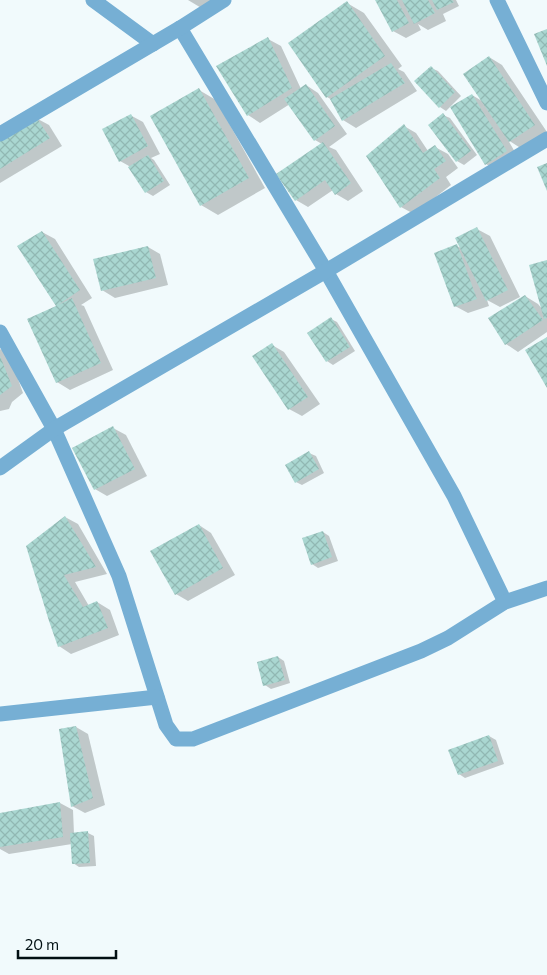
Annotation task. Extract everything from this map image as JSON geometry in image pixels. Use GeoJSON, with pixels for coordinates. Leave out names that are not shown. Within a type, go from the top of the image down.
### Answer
{"type":"FeatureCollection","features":[{"type":"Feature","properties":{"kind":"street"},"geometry":{"type":"LineString","coordinates":[[93,0],[153,44]]}},
{"type":"Feature","properties":{"kind":"street"},"geometry":{"type":"LineString","coordinates":[[0,134],[224,0]]}},
{"type":"Feature","properties":{"kind":"street"},"geometry":{"type":"LineString","coordinates":[[497,0],[547,103]]}},
{"type":"Feature","properties":{"kind":"street"},"geometry":{"type":"LineString","coordinates":[[180,28],[326,271],[454,496],[505,602]]}},
{"type":"Feature","properties":{"kind":"street"},"geometry":{"type":"LineString","coordinates":[[0,468],[54,429],[326,271],[547,139]]}},
{"type":"Feature","properties":{"kind":"street"},"geometry":{"type":"LineString","coordinates":[[0,332],[54,429],[119,576],[166,725],[176,739],[193,739],[421,651],[448,638],[505,602],[547,588]]}},
{"type":"Feature","properties":{"kind":"street"},"geometry":{"type":"LineString","coordinates":[[0,714],[157,697]]}},
{"type":"Feature","properties":{"kind":"building"},"geometry":{"type":"Polygon","coordinates":[[[375,0],[397,0],[409,23],[392,32],[375,0]]]}},
{"type":"Feature","properties":{"kind":"building"},"geometry":{"type":"Polygon","coordinates":[[[402,0],[428,0],[435,13],[414,24],[402,0]]]}},
{"type":"Feature","properties":{"kind":"building"},"geometry":{"type":"Polygon","coordinates":[[[432,0],[452,0],[454,2],[437,10],[432,0]]]}},
{"type":"Feature","properties":{"kind":"building"},"geometry":{"type":"Polygon","coordinates":[[[347,1],[385,56],[326,98],[288,43],[347,1]]]}},
{"type":"Feature","properties":{"kind":"building"},"geometry":{"type":"Polygon","coordinates":[[[547,29],[547,66],[534,34],[547,29]]]}},
{"type":"Feature","properties":{"kind":"building"},"geometry":{"type":"Polygon","coordinates":[[[268,37],[292,88],[247,116],[216,66],[268,37]]]}},
{"type":"Feature","properties":{"kind":"building"},"geometry":{"type":"Polygon","coordinates":[[[489,56],[535,125],[509,142],[463,74],[489,56]]]}},
{"type":"Feature","properties":{"kind":"building"},"geometry":{"type":"Polygon","coordinates":[[[391,63],[405,83],[342,121],[330,99],[391,63]]]}},
{"type":"Feature","properties":{"kind":"building"},"geometry":{"type":"Polygon","coordinates":[[[431,66],[455,92],[439,108],[414,81],[431,66]]]}},
{"type":"Feature","properties":{"kind":"building"},"geometry":{"type":"Polygon","coordinates":[[[306,84],[335,126],[314,141],[284,99],[306,84]]]}},
{"type":"Feature","properties":{"kind":"building"},"geometry":{"type":"Polygon","coordinates":[[[199,88],[249,178],[200,206],[150,116],[199,88]]]}},
{"type":"Feature","properties":{"kind":"building"},"geometry":{"type":"Polygon","coordinates":[[[472,94],[507,151],[485,165],[450,107],[472,94]]]}},
{"type":"Feature","properties":{"kind":"building"},"geometry":{"type":"Polygon","coordinates":[[[443,113],[471,151],[456,162],[428,125],[443,113]]]}},
{"type":"Feature","properties":{"kind":"building"},"geometry":{"type":"Polygon","coordinates":[[[131,114],[148,146],[119,162],[102,129],[131,114]]]}},
{"type":"Feature","properties":{"kind":"building"},"geometry":{"type":"Polygon","coordinates":[[[36,117],[50,138],[0,169],[0,139],[36,117]]]}},
{"type":"Feature","properties":{"kind":"building"},"geometry":{"type":"Polygon","coordinates":[[[404,124],[423,153],[435,145],[446,161],[434,169],[440,178],[400,208],[366,156],[404,124]]]}},
{"type":"Feature","properties":{"kind":"building"},"geometry":{"type":"Polygon","coordinates":[[[323,142],[351,183],[335,195],[325,180],[295,201],[276,174],[323,142]]]}},
{"type":"Feature","properties":{"kind":"building"},"geometry":{"type":"Polygon","coordinates":[[[148,155],[164,181],[145,193],[128,167],[148,155]]]}},
{"type":"Feature","properties":{"kind":"building"},"geometry":{"type":"Polygon","coordinates":[[[547,163],[547,191],[537,167],[547,163]]]}},
{"type":"Feature","properties":{"kind":"building"},"geometry":{"type":"Polygon","coordinates":[[[477,227],[508,290],[486,301],[455,238],[477,227]]]}},
{"type":"Feature","properties":{"kind":"building"},"geometry":{"type":"Polygon","coordinates":[[[42,231],[80,290],[58,305],[72,298],[101,363],[56,383],[27,319],[56,306],[17,246],[42,231]]]}},
{"type":"Feature","properties":{"kind":"building"},"geometry":{"type":"Polygon","coordinates":[[[457,244],[477,299],[454,307],[434,253],[457,244]]]}},
{"type":"Feature","properties":{"kind":"building"},"geometry":{"type":"Polygon","coordinates":[[[148,246],[156,278],[101,291],[93,259],[148,246]]]}},
{"type":"Feature","properties":{"kind":"building"},"geometry":{"type":"Polygon","coordinates":[[[547,260],[547,318],[544,319],[529,265],[547,260]]]}},
{"type":"Feature","properties":{"kind":"building"},"geometry":{"type":"Polygon","coordinates":[[[525,295],[543,320],[505,345],[488,318],[525,295]]]}},
{"type":"Feature","properties":{"kind":"building"},"geometry":{"type":"Polygon","coordinates":[[[331,317],[350,347],[326,362],[307,333],[331,317]]]}},
{"type":"Feature","properties":{"kind":"building"},"geometry":{"type":"Polygon","coordinates":[[[547,337],[547,388],[525,350],[547,337]]]}},
{"type":"Feature","properties":{"kind":"building"},"geometry":{"type":"Polygon","coordinates":[[[272,343],[308,397],[288,410],[252,356],[272,343]]]}},
{"type":"Feature","properties":{"kind":"building"},"geometry":{"type":"Polygon","coordinates":[[[0,356],[12,386],[0,395],[0,356]]]}},
{"type":"Feature","properties":{"kind":"building"},"geometry":{"type":"Polygon","coordinates":[[[113,426],[135,469],[94,490],[72,448],[113,426]]]}},
{"type":"Feature","properties":{"kind":"building"},"geometry":{"type":"Polygon","coordinates":[[[309,451],[319,469],[295,483],[285,465],[309,451]]]}},
{"type":"Feature","properties":{"kind":"building"},"geometry":{"type":"Polygon","coordinates":[[[65,516],[96,567],[64,575],[83,607],[97,601],[108,628],[58,647],[26,546],[65,516]]]}},
{"type":"Feature","properties":{"kind":"building"},"geometry":{"type":"Polygon","coordinates":[[[199,524],[223,568],[175,595],[150,551],[199,524]]]}},
{"type":"Feature","properties":{"kind":"building"},"geometry":{"type":"Polygon","coordinates":[[[323,531],[332,557],[311,565],[302,538],[323,531]]]}},
{"type":"Feature","properties":{"kind":"building"},"geometry":{"type":"Polygon","coordinates":[[[278,656],[285,680],[263,686],[257,662],[278,656]]]}},
{"type":"Feature","properties":{"kind":"building"},"geometry":{"type":"Polygon","coordinates":[[[76,726],[93,798],[71,807],[59,729],[76,726]]]}},
{"type":"Feature","properties":{"kind":"building"},"geometry":{"type":"Polygon","coordinates":[[[489,735],[498,761],[458,775],[448,750],[489,735]]]}},
{"type":"Feature","properties":{"kind":"building"},"geometry":{"type":"Polygon","coordinates":[[[60,802],[63,837],[0,847],[0,813],[60,802]]]}},
{"type":"Feature","properties":{"kind":"building"},"geometry":{"type":"Polygon","coordinates":[[[88,831],[90,863],[72,864],[70,833],[88,831]]]}}]}
